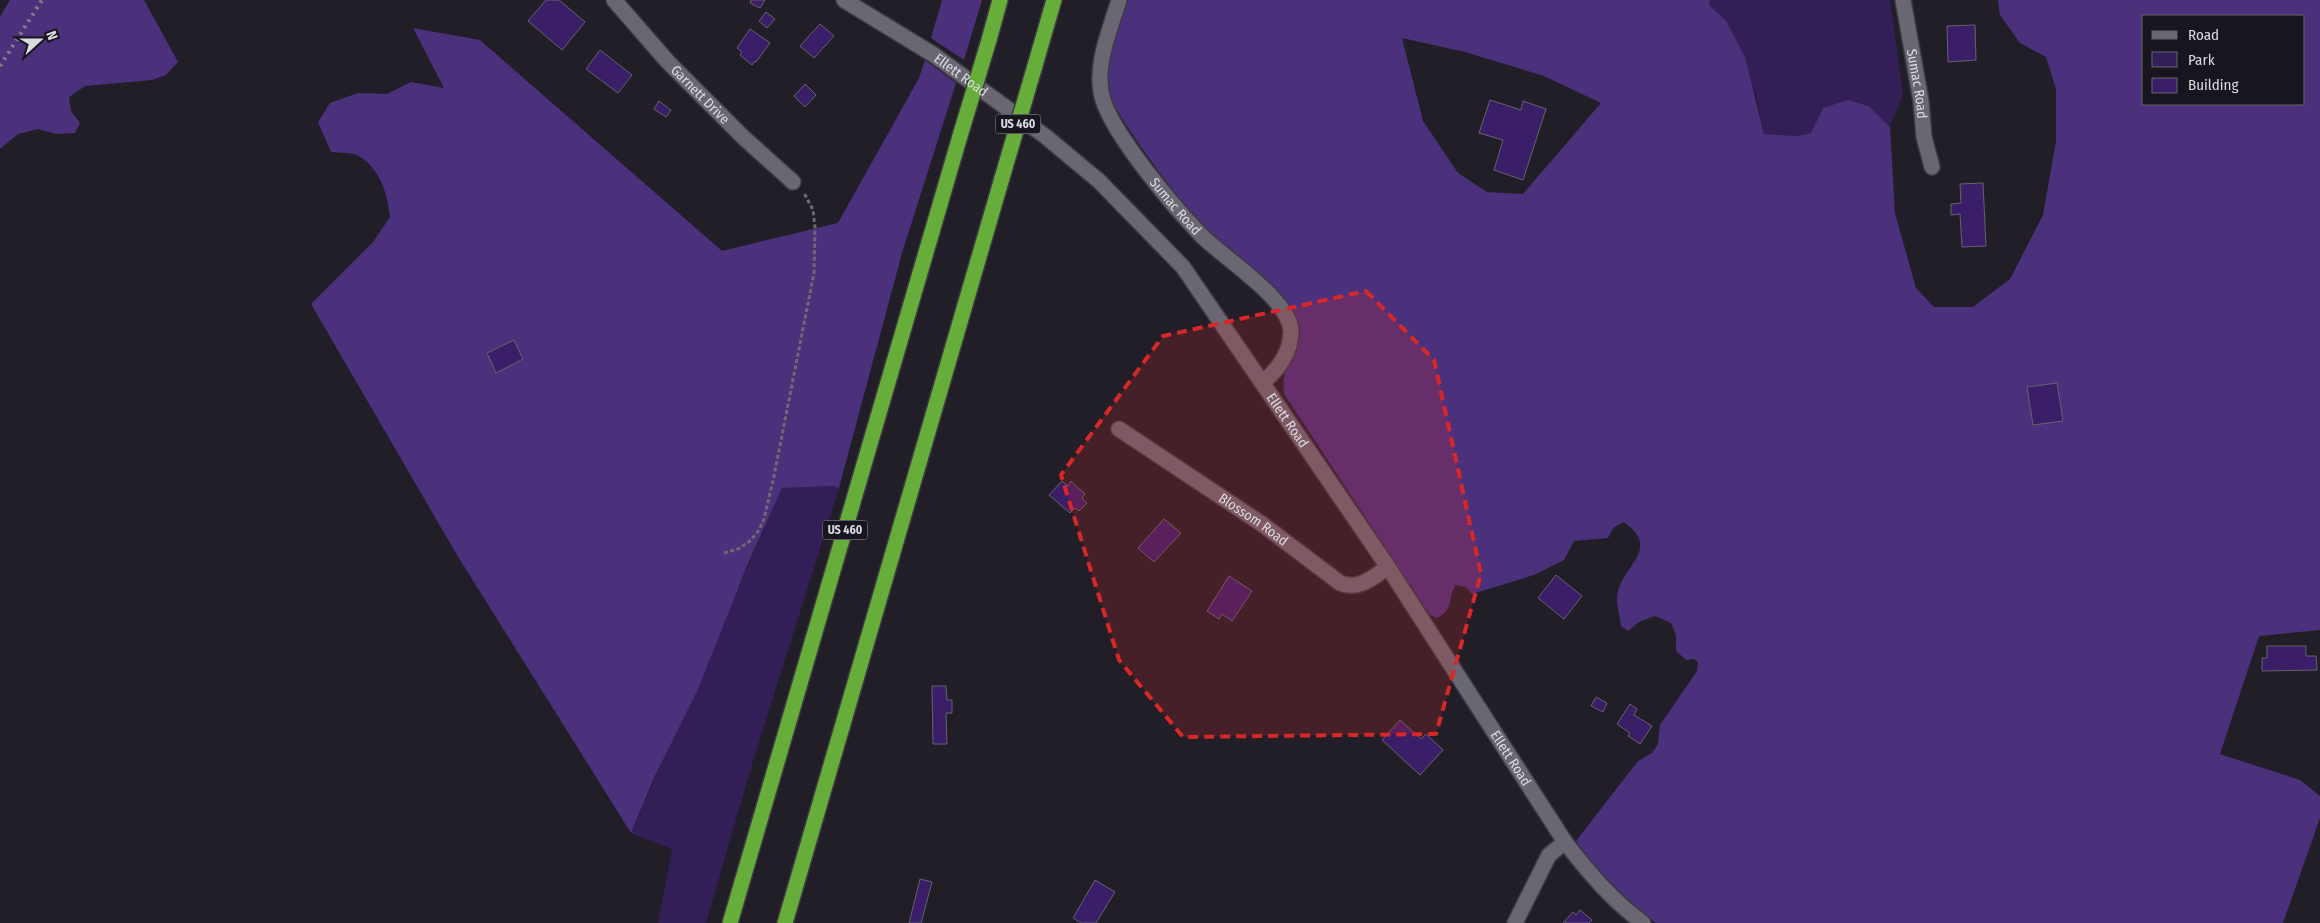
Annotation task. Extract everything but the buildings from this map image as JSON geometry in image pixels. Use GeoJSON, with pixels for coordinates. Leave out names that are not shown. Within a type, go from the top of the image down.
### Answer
{"type":"FeatureCollection","features":[{"type":"Feature","properties":{"kind":"highway","name":"US 460"},"geometry":{"type":"LineString","coordinates":[[730,923],[1000,0]]}},
{"type":"Feature","properties":{"kind":"highway","name":"US 460"},"geometry":{"type":"LineString","coordinates":[[785,923],[1054,0]]}},
{"type":"Feature","properties":{"kind":"street","name":"Garnett Drive"},"geometry":{"type":"LineString","coordinates":[[614,0],[668,62],[743,138],[793,182]]}},
{"type":"Feature","properties":{"kind":"street","name":"Ellett Road"},"geometry":{"type":"LineString","coordinates":[[844,0],[934,56],[1045,136],[1099,181],[1183,266],[1388,567],[1565,842],[1591,875],[1622,907],[1643,923]]}},
{"type":"Feature","properties":{"kind":"street","name":"Sumac Road"},"geometry":{"type":"LineString","coordinates":[[1119,0],[1104,49],[1100,74],[1103,99],[1117,128],[1131,148],[1189,221],[1202,236],[1272,297],[1284,312],[1291,330],[1286,352],[1277,370],[1263,382]]}},
{"type":"Feature","properties":{"kind":"street","name":"Sumac Road"},"geometry":{"type":"LineString","coordinates":[[1903,0],[1921,101],[1924,137],[1932,167]]}},
{"type":"Feature","properties":{"kind":"street","name":"Blossom Road"},"geometry":{"type":"LineString","coordinates":[[1119,429],[1262,524],[1340,583],[1348,586],[1361,585],[1388,567]]}},
{"type":"Feature","properties":{"kind":"street"},"geometry":{"type":"LineString","coordinates":[[1515,923],[1549,855],[1565,842]]}},
{"type":"Feature","properties":{"kind":"path"},"geometry":{"type":"LineString","coordinates":[[724,553],[738,549],[751,540],[759,530],[764,519],[808,304],[816,250],[813,210],[803,192],[793,182]]}},
{"type":"Feature","properties":{"kind":"highlighted area"},"geometry":{"type":"Polygon","coordinates":[[[1366,291],[1434,360],[1481,574],[1436,734],[1183,737],[1119,660],[1061,475],[1163,336],[1366,291]]]}},
{"type":"Feature","properties":{"kind":"green space"},"geometry":{"type":"Polygon","coordinates":[[[1710,0],[1890,0],[1903,94],[1890,127],[1869,106],[1823,108],[1811,133],[1796,136],[1764,134],[1756,94],[1709,5],[1710,0]]]}},
{"type":"Feature","properties":{"kind":"green space"},"geometry":{"type":"Polygon","coordinates":[[[833,486],[839,488],[753,761],[706,923],[658,923],[672,849],[631,833],[782,488],[833,486]]]}},
{"type":"Feature","properties":{"kind":"shaded area"},"geometry":{"type":"Polygon","coordinates":[[[10,0],[144,0],[178,62],[166,75],[152,80],[85,86],[69,97],[71,111],[80,123],[75,133],[56,134],[38,129],[18,134],[0,149],[0,17],[10,0]]]}},
{"type":"Feature","properties":{"kind":"shaded area"},"geometry":{"type":"Polygon","coordinates":[[[942,0],[982,0],[964,60],[931,38],[942,0]]]}},
{"type":"Feature","properties":{"kind":"shaded area"},"geometry":{"type":"Polygon","coordinates":[[[1128,0],[1710,0],[1709,5],[1726,21],[1745,57],[1764,134],[1796,136],[1811,133],[1823,108],[1848,100],[1869,106],[1890,127],[1895,213],[1916,288],[1934,307],[1973,307],[2010,279],[2043,215],[2056,141],[2056,89],[2046,57],[2020,43],[2000,15],[1998,0],[2320,0],[2320,630],[2259,636],[2220,754],[2300,780],[2320,796],[2320,818],[2283,923],[1656,923],[1613,885],[1576,841],[1638,761],[1652,753],[1658,744],[1660,725],[1697,671],[1698,662],[1694,659],[1686,660],[1676,651],[1676,636],[1671,623],[1655,616],[1639,622],[1628,631],[1621,626],[1617,595],[1622,581],[1638,556],[1640,548],[1639,540],[1634,531],[1624,522],[1613,528],[1608,538],[1574,541],[1564,560],[1534,575],[1472,594],[1466,587],[1456,585],[1447,611],[1437,618],[1430,615],[1284,394],[1285,372],[1298,342],[1300,331],[1297,319],[1290,306],[1270,283],[1201,224],[1138,143],[1124,122],[1109,92],[1108,69],[1113,45],[1128,0]],[[1402,38],[1423,121],[1458,173],[1487,192],[1523,194],[1601,103],[1544,76],[1465,52],[1402,38]]]}},
{"type":"Feature","properties":{"kind":"shaded area"},"geometry":{"type":"Polygon","coordinates":[[[413,28],[480,40],[722,251],[838,223],[919,78],[925,60],[956,83],[902,253],[839,488],[833,486],[782,488],[747,566],[698,689],[654,778],[631,833],[457,555],[311,304],[373,242],[390,217],[385,191],[373,168],[359,156],[349,153],[331,152],[318,122],[330,103],[358,93],[387,94],[411,82],[444,88],[413,28]]]}},
{"type":"Feature","properties":{"kind":"railway"},"geometry":{"type":"LineString","coordinates":[[0,66],[42,0]]}}]}
